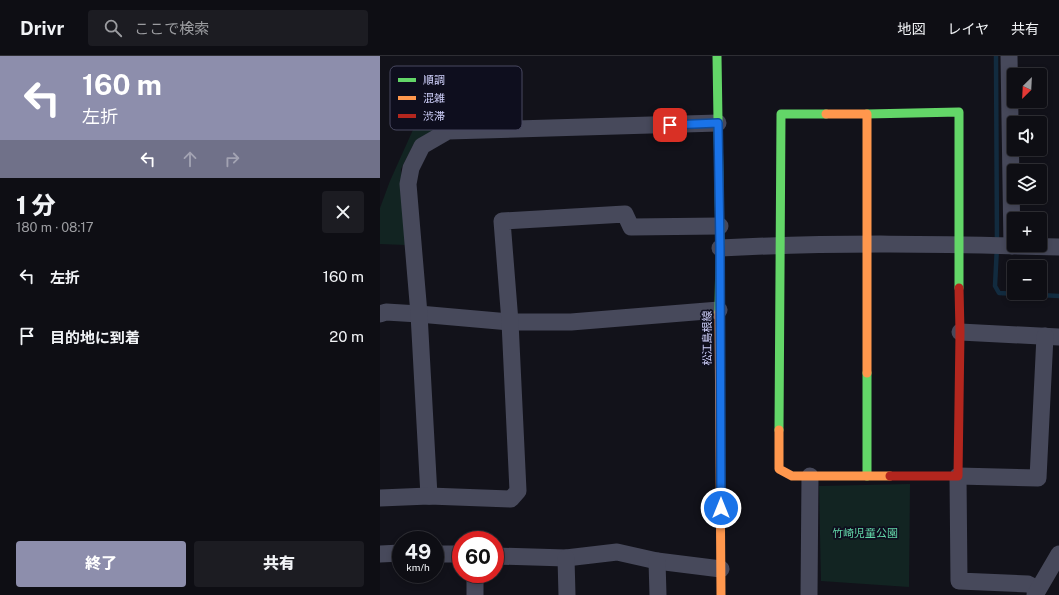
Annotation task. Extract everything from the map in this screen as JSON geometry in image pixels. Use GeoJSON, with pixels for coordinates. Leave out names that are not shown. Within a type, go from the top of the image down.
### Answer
{"type":"FeatureCollection","features":[{"type":"Feature","properties":{"kind":"street","name":"松江島根線"},"geometry":{"type":"LineString","coordinates":[[718,56],[721,595]]}},
{"type":"Feature","properties":{"kind":"street"},"geometry":{"type":"LineString","coordinates":[[1009,56],[1011,212]]}},
{"type":"Feature","properties":{"kind":"street"},"geometry":{"type":"LineString","coordinates":[[960,332],[1052,337],[1038,478],[958,476],[792,476],[779,469],[781,114],[959,112],[958,245],[960,332],[958,476],[959,581],[1028,584],[1037,592],[1059,554]]}},
{"type":"Feature","properties":{"kind":"street"},"geometry":{"type":"LineString","coordinates":[[867,114],[867,476]]}},
{"type":"Feature","properties":{"kind":"street"},"geometry":{"type":"LineString","coordinates":[[522,129],[718,123]]}},
{"type":"Feature","properties":{"kind":"street"},"geometry":{"type":"LineString","coordinates":[[428,496],[419,314],[408,184],[411,168],[422,146],[448,131],[482,130]]}},
{"type":"Feature","properties":{"kind":"street"},"geometry":{"type":"LineString","coordinates":[[380,498],[428,496],[512,499],[518,491],[510,322],[502,221],[625,214],[631,228],[720,226]]}},
{"type":"Feature","properties":{"kind":"street"},"geometry":{"type":"LineString","coordinates":[[720,248],[780,245],[866,244],[1007,246]]}},
{"type":"Feature","properties":{"kind":"street"},"geometry":{"type":"LineString","coordinates":[[1047,247],[1059,247]]}},
{"type":"Feature","properties":{"kind":"street"},"geometry":{"type":"LineString","coordinates":[[380,314],[386,312],[419,314],[510,322],[571,322],[719,310]]}},
{"type":"Feature","properties":{"kind":"street"},"geometry":{"type":"LineString","coordinates":[[809,595],[810,476]]}},
{"type":"Feature","properties":{"kind":"street"},"geometry":{"type":"LineString","coordinates":[[504,556],[566,558],[617,552],[657,561],[721,569]]}},
{"type":"Feature","properties":{"kind":"street"},"geometry":{"type":"LineString","coordinates":[[380,554],[392,553]]}},
{"type":"Feature","properties":{"kind":"street"},"geometry":{"type":"LineString","coordinates":[[566,558],[567,595]]}},
{"type":"Feature","properties":{"kind":"street"},"geometry":{"type":"LineString","coordinates":[[657,561],[658,595]]}},
{"type":"Feature","properties":{"kind":"street"},"geometry":{"type":"LineString","coordinates":[[475,583],[476,595]]}},
{"type":"Feature","properties":{"kind":"green space"},"geometry":{"type":"Polygon","coordinates":[[[413,130],[433,130],[413,145],[401,169],[405,245],[380,244],[380,208],[390,181],[413,130]]]}},
{"type":"Feature","properties":{"kind":"green space","name":"竹崎児童公園"},"geometry":{"type":"Polygon","coordinates":[[[910,484],[909,587],[821,581],[819,486],[910,484]]]}},
{"type":"Feature","properties":{"kind":"waterway"},"geometry":{"type":"LineString","coordinates":[[996,56],[997,246],[995,286],[999,293],[1059,296]]}},
{"type":"Feature","properties":{"kind":"traffic: fast"},"geometry":{"type":"LineString","coordinates":[[717,56],[720,248],[719,312]]}},
{"type":"Feature","properties":{"kind":"traffic: fast"},"geometry":{"type":"LineString","coordinates":[[867,114],[959,112],[959,288]]}},
{"type":"Feature","properties":{"kind":"traffic: fast"},"geometry":{"type":"LineString","coordinates":[[779,430],[781,114],[826,114]]}},
{"type":"Feature","properties":{"kind":"traffic: fast"},"geometry":{"type":"LineString","coordinates":[[867,373],[867,476]]}},
{"type":"Feature","properties":{"kind":"traffic: slow"},"geometry":{"type":"LineString","coordinates":[[826,114],[867,114],[867,373]]}},
{"type":"Feature","properties":{"kind":"traffic: slow"},"geometry":{"type":"LineString","coordinates":[[719,312],[721,595]]}},
{"type":"Feature","properties":{"kind":"traffic: slow"},"geometry":{"type":"LineString","coordinates":[[779,430],[779,469],[792,476],[890,476]]}},
{"type":"Feature","properties":{"kind":"traffic: jam"},"geometry":{"type":"LineString","coordinates":[[890,476],[958,476],[960,332],[959,288]]}},
{"type":"Feature","properties":{"kind":"route"},"geometry":{"type":"LineString","coordinates":[[670,125],[718,123],[721,508]]}}]}
